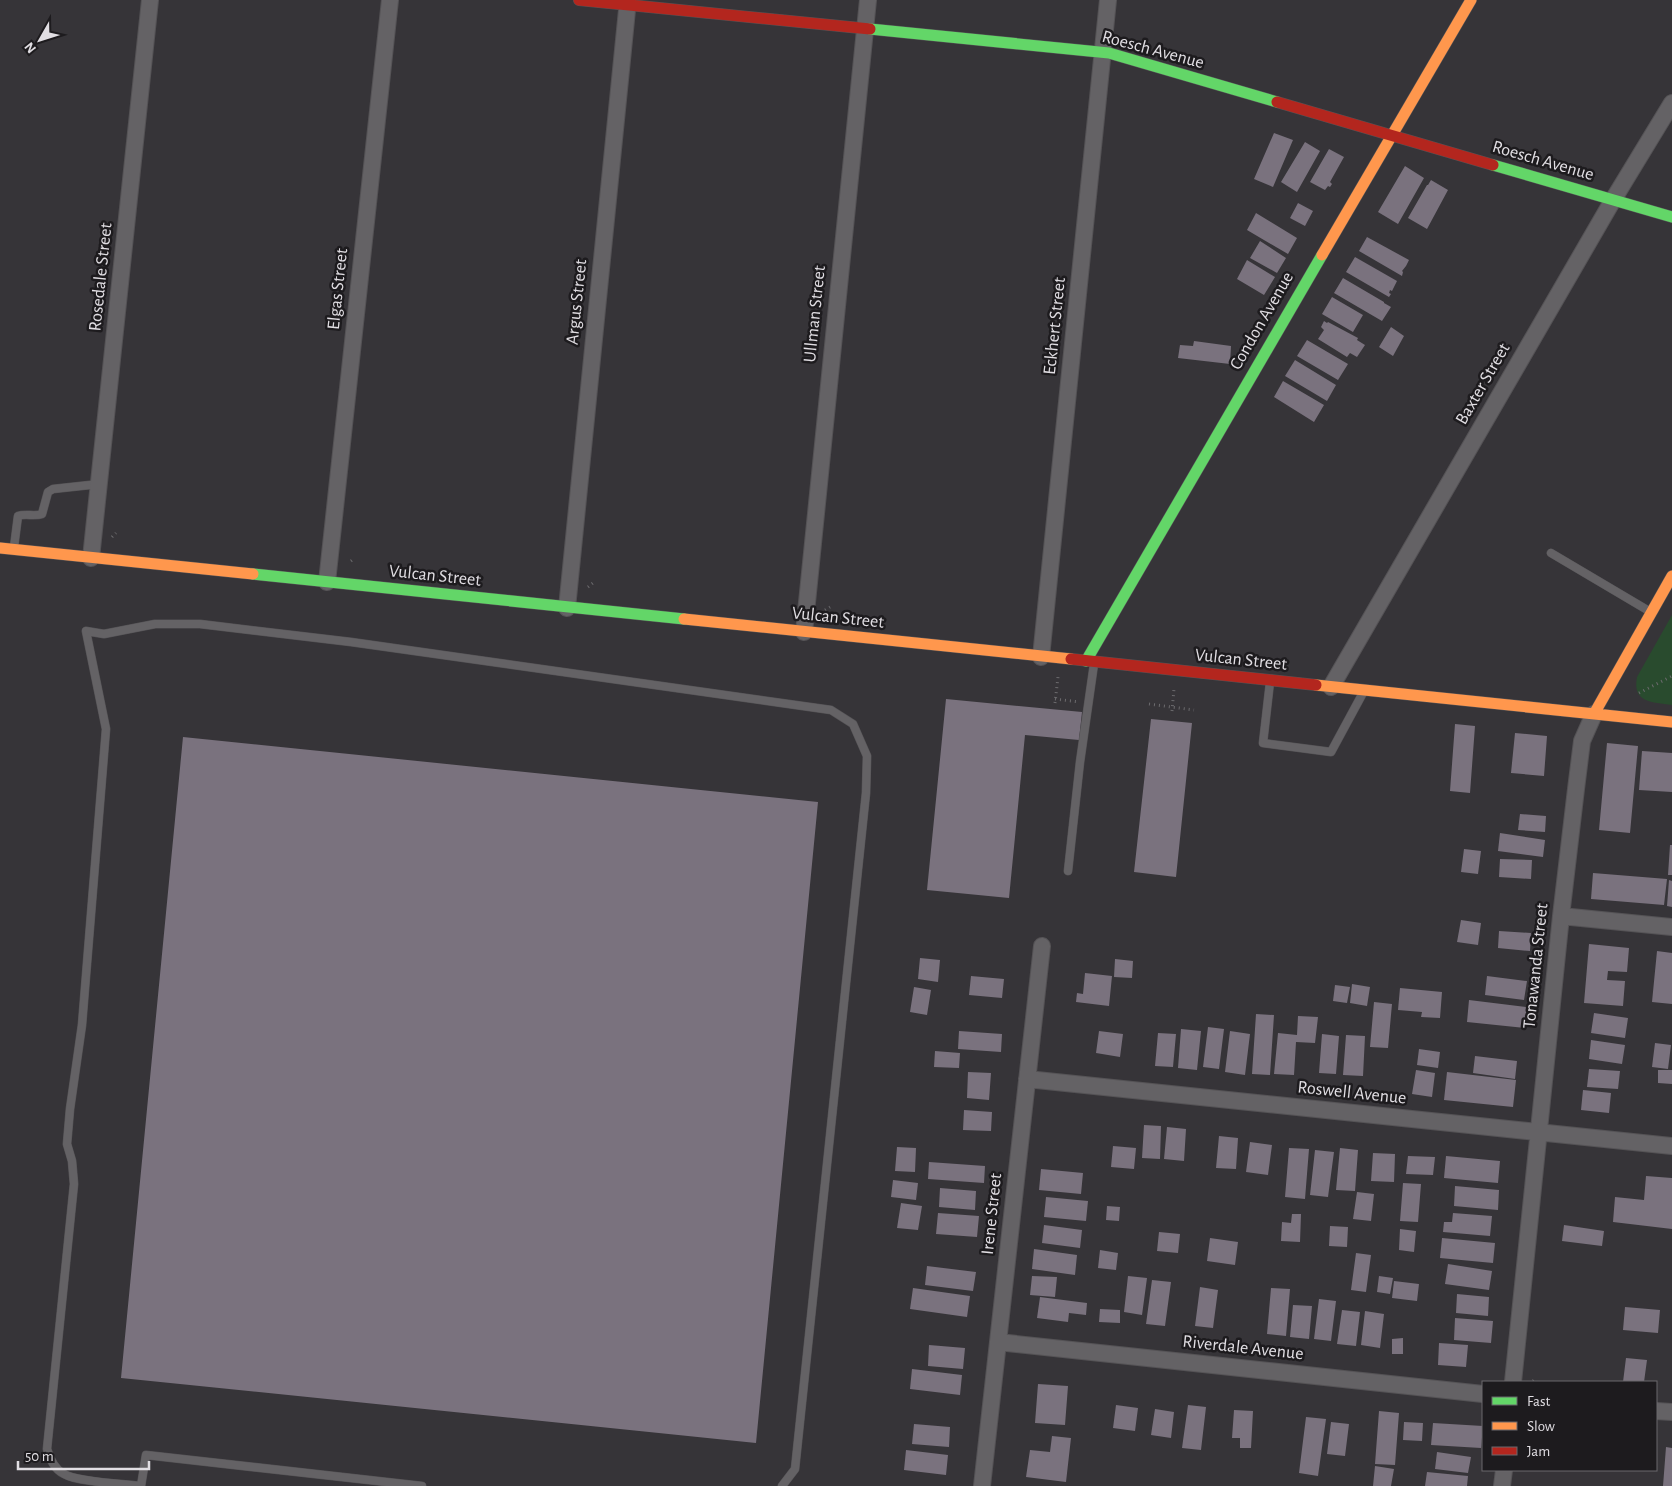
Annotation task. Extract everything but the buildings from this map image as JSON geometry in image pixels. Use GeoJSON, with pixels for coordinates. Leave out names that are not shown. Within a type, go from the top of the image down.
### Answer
{"type":"FeatureCollection","features":[{"type":"Feature","properties":{"kind":"street","name":"Rosedale Street"},"geometry":{"type":"LineString","coordinates":[[91,558],[150,0]]}},
{"type":"Feature","properties":{"kind":"street","name":"Elgas Street"},"geometry":{"type":"LineString","coordinates":[[327,582],[390,0]]}},
{"type":"Feature","properties":{"kind":"street","name":"Roesch Avenue"},"geometry":{"type":"LineString","coordinates":[[579,0],[628,3],[865,30],[1103,53],[1672,217]]}},
{"type":"Feature","properties":{"kind":"street","name":"Ullman Street"},"geometry":{"type":"LineString","coordinates":[[804,632],[868,0]]}},
{"type":"Feature","properties":{"kind":"street","name":"Eckhert Street"},"geometry":{"type":"LineString","coordinates":[[1041,657],[1108,0]]}},
{"type":"Feature","properties":{"kind":"street","name":"Condon Avenue"},"geometry":{"type":"LineString","coordinates":[[1090,662],[1198,466],[1471,0]]}},
{"type":"Feature","properties":{"kind":"street","name":"Argus Street"},"geometry":{"type":"LineString","coordinates":[[567,608],[628,3]]}},
{"type":"Feature","properties":{"kind":"street","name":"Baxter Street"},"geometry":{"type":"LineString","coordinates":[[1331,687],[1613,200],[1672,104]]}},
{"type":"Feature","properties":{"kind":"street","name":"Vulcan Street"},"geometry":{"type":"LineString","coordinates":[[0,548],[1672,722]]}},
{"type":"Feature","properties":{"kind":"street","name":"Tonawanda Street"},"geometry":{"type":"LineString","coordinates":[[1513,1381],[1561,916],[1582,741],[1594,714],[1672,576]]}},
{"type":"Feature","properties":{"kind":"street"},"geometry":{"type":"LineString","coordinates":[[1561,916],[1672,927]]}},
{"type":"Feature","properties":{"kind":"street","name":"Irene Street"},"geometry":{"type":"LineString","coordinates":[[982,1486],[1042,946]]}},
{"type":"Feature","properties":{"kind":"street","name":"Roswell Avenue"},"geometry":{"type":"LineString","coordinates":[[1027,1079],[1672,1146]]}},
{"type":"Feature","properties":{"kind":"street","name":"Riverdale Avenue"},"geometry":{"type":"LineString","coordinates":[[998,1342],[1482,1394]]}},
{"type":"Feature","properties":{"kind":"street"},"geometry":{"type":"LineString","coordinates":[[1657,1410],[1672,1412]]}},
{"type":"Feature","properties":{"kind":"street"},"geometry":{"type":"LineString","coordinates":[[1502,1486],[1504,1471]]}},
{"type":"Feature","properties":{"kind":"lane"},"geometry":{"type":"LineString","coordinates":[[13,550],[18,516],[23,514],[37,516],[42,514],[48,492],[53,489],[99,484]]}},
{"type":"Feature","properties":{"kind":"lane"},"geometry":{"type":"LineString","coordinates":[[1551,553],[1651,612]]}},
{"type":"Feature","properties":{"kind":"lane"},"geometry":{"type":"LineString","coordinates":[[422,1486],[146,1455],[141,1486],[65,1475],[50,1461],[47,1449],[74,1184],[72,1161],[67,1144],[82,1025],[106,729],[86,631],[104,634],[155,624],[200,624],[350,642],[831,710],[852,724],[868,756],[866,793],[795,1469],[782,1486]]}},
{"type":"Feature","properties":{"kind":"lane"},"geometry":{"type":"LineString","coordinates":[[1068,871],[1090,662]]}},
{"type":"Feature","properties":{"kind":"lane"},"geometry":{"type":"LineString","coordinates":[[1270,680],[1263,743],[1331,752],[1364,690]]}},
{"type":"Feature","properties":{"kind":"path"},"geometry":{"type":"LineString","coordinates":[[112,537],[116,533]]}},
{"type":"Feature","properties":{"kind":"path"},"geometry":{"type":"LineString","coordinates":[[350,561],[355,558]]}},
{"type":"Feature","properties":{"kind":"path"},"geometry":{"type":"LineString","coordinates":[[588,587],[593,583]]}},
{"type":"Feature","properties":{"kind":"path"},"geometry":{"type":"LineString","coordinates":[[825,610],[830,607]]}},
{"type":"Feature","properties":{"kind":"path"},"geometry":{"type":"LineString","coordinates":[[1058,676],[1055,701],[1083,703]]}},
{"type":"Feature","properties":{"kind":"path"},"geometry":{"type":"LineString","coordinates":[[1639,693],[1672,676]]}},
{"type":"Feature","properties":{"kind":"path"},"geometry":{"type":"LineString","coordinates":[[1172,709],[1174,687]]}},
{"type":"Feature","properties":{"kind":"path"},"geometry":{"type":"LineString","coordinates":[[1149,704],[1172,709],[1194,710]]}},
{"type":"Feature","properties":{"kind":"path"},"geometry":{"type":"LineString","coordinates":[[1533,1381],[1537,1378]]}},
{"type":"Feature","properties":{"kind":"green space"},"geometry":{"type":"Polygon","coordinates":[[[1672,615],[1672,705],[1645,700],[1638,692],[1636,686],[1637,677],[1672,615]]]}},
{"type":"Feature","properties":{"kind":"traffic: fast"},"geometry":{"type":"LineString","coordinates":[[870,29],[1109,53],[1277,102]]}},
{"type":"Feature","properties":{"kind":"traffic: fast"},"geometry":{"type":"LineString","coordinates":[[1493,165],[1672,217]]}},
{"type":"Feature","properties":{"kind":"traffic: fast"},"geometry":{"type":"LineString","coordinates":[[1086,661],[1322,255]]}},
{"type":"Feature","properties":{"kind":"traffic: fast"},"geometry":{"type":"LineString","coordinates":[[253,574],[684,619]]}},
{"type":"Feature","properties":{"kind":"traffic: slow"},"geometry":{"type":"LineString","coordinates":[[1322,255],[1471,0]]}},
{"type":"Feature","properties":{"kind":"traffic: slow"},"geometry":{"type":"LineString","coordinates":[[0,548],[253,574]]}},
{"type":"Feature","properties":{"kind":"traffic: slow"},"geometry":{"type":"LineString","coordinates":[[1594,714],[1672,576]]}},
{"type":"Feature","properties":{"kind":"traffic: slow"},"geometry":{"type":"LineString","coordinates":[[684,619],[1071,659]]}},
{"type":"Feature","properties":{"kind":"traffic: slow"},"geometry":{"type":"LineString","coordinates":[[1316,685],[1672,722]]}},
{"type":"Feature","properties":{"kind":"traffic: jam"},"geometry":{"type":"LineString","coordinates":[[579,0],[870,29]]}},
{"type":"Feature","properties":{"kind":"traffic: jam"},"geometry":{"type":"LineString","coordinates":[[1277,102],[1493,165]]}},
{"type":"Feature","properties":{"kind":"traffic: jam"},"geometry":{"type":"LineString","coordinates":[[1071,659],[1316,685]]}}]}
